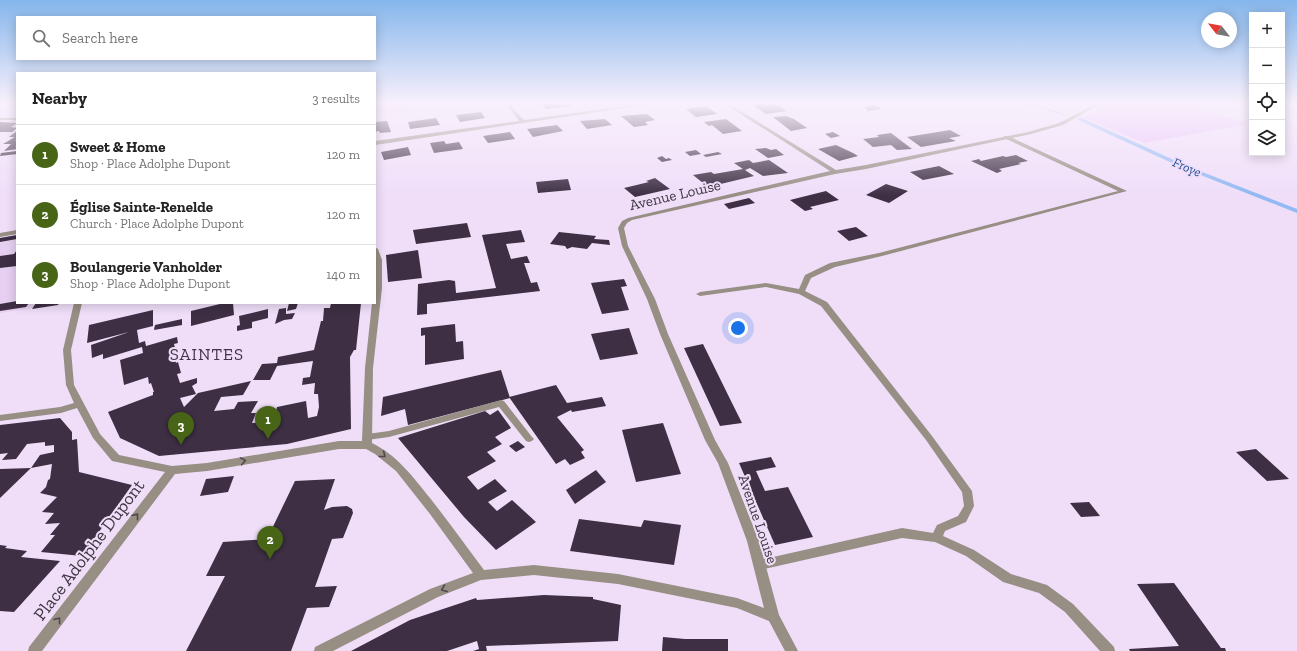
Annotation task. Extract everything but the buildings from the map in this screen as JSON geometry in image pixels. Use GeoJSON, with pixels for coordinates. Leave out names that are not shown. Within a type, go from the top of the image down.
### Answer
{"type":"FeatureCollection","features":[{"type":"Feature","properties":{"kind":"street"},"geometry":{"type":"LineString","coordinates":[[376,143],[433,134]]}},
{"type":"Feature","properties":{"kind":"street"},"geometry":{"type":"LineString","coordinates":[[775,134],[835,172]]}},
{"type":"Feature","properties":{"kind":"street","name":"Avenue Louise"},"geometry":{"type":"LineString","coordinates":[[792,651],[774,618],[753,541],[723,462],[710,440],[664,334],[651,299],[625,246],[621,228],[624,222],[630,219],[835,172],[866,167],[1017,134]]}},
{"type":"Feature","properties":{"kind":"street"},"geometry":{"type":"LineString","coordinates":[[801,292],[808,277],[833,265],[888,253],[1124,191],[1006,137]]}},
{"type":"Feature","properties":{"kind":"street"},"geometry":{"type":"LineString","coordinates":[[0,234],[16,232]]}},
{"type":"Feature","properties":{"kind":"street"},"geometry":{"type":"LineString","coordinates":[[376,253],[378,260],[378,288],[369,368],[367,441],[400,468],[481,575]]}},
{"type":"Feature","properties":{"kind":"street"},"geometry":{"type":"LineString","coordinates":[[700,294],[766,285],[801,292],[824,304],[929,438],[967,491],[969,506],[962,519],[941,528],[936,538]]}},
{"type":"Feature","properties":{"kind":"street","name":"Place Adolphe Dupont"},"geometry":{"type":"LineString","coordinates":[[78,304],[67,350],[70,385],[96,436],[116,458],[172,470],[207,467],[367,441],[501,403],[530,439]]}},
{"type":"Feature","properties":{"kind":"street"},"geometry":{"type":"LineString","coordinates":[[0,418],[61,410],[80,404]]}},
{"type":"Feature","properties":{"kind":"street","name":"Place Adolphe Dupont"},"geometry":{"type":"LineString","coordinates":[[34,651],[172,470]]}},
{"type":"Feature","properties":{"kind":"street"},"geometry":{"type":"LineString","coordinates":[[760,564],[902,533],[936,538],[970,553],[1007,578],[1043,589],[1069,608],[1109,651]]}},
{"type":"Feature","properties":{"kind":"street"},"geometry":{"type":"LineString","coordinates":[[320,651],[434,593],[481,575],[534,570],[618,579],[737,603],[774,618]]}},
{"type":"Feature","properties":{"kind":"shaded area"},"geometry":{"type":"Polygon","coordinates":[[[1124,134],[1192,134],[1145,143],[1124,134]]]}},
{"type":"Feature","properties":{"kind":"shaded area"},"geometry":{"type":"Polygon","coordinates":[[[16,235],[16,304],[59,304],[0,313],[0,238],[16,235]]]}},
{"type":"Feature","properties":{"kind":"waterway","name":"Froye"},"geometry":{"type":"LineString","coordinates":[[1114,134],[1185,167],[1297,211]]}},
{"type":"Feature","properties":{"kind":"place","name":"Sweet & Home"},"geometry":{"type":"Point","coordinates":[268,439]}},
{"type":"Feature","properties":{"kind":"place","name":"Boulangerie Vanholder"},"geometry":{"type":"Point","coordinates":[181,445]}},
{"type":"Feature","properties":{"kind":"place","name":"Église Sainte-Renelde"},"geometry":{"type":"Point","coordinates":[270,559]}},
{"type":"Feature","properties":{"kind":"district","name":"SAINTES"},"geometry":{"type":"Point","coordinates":[207,354]}}]}
